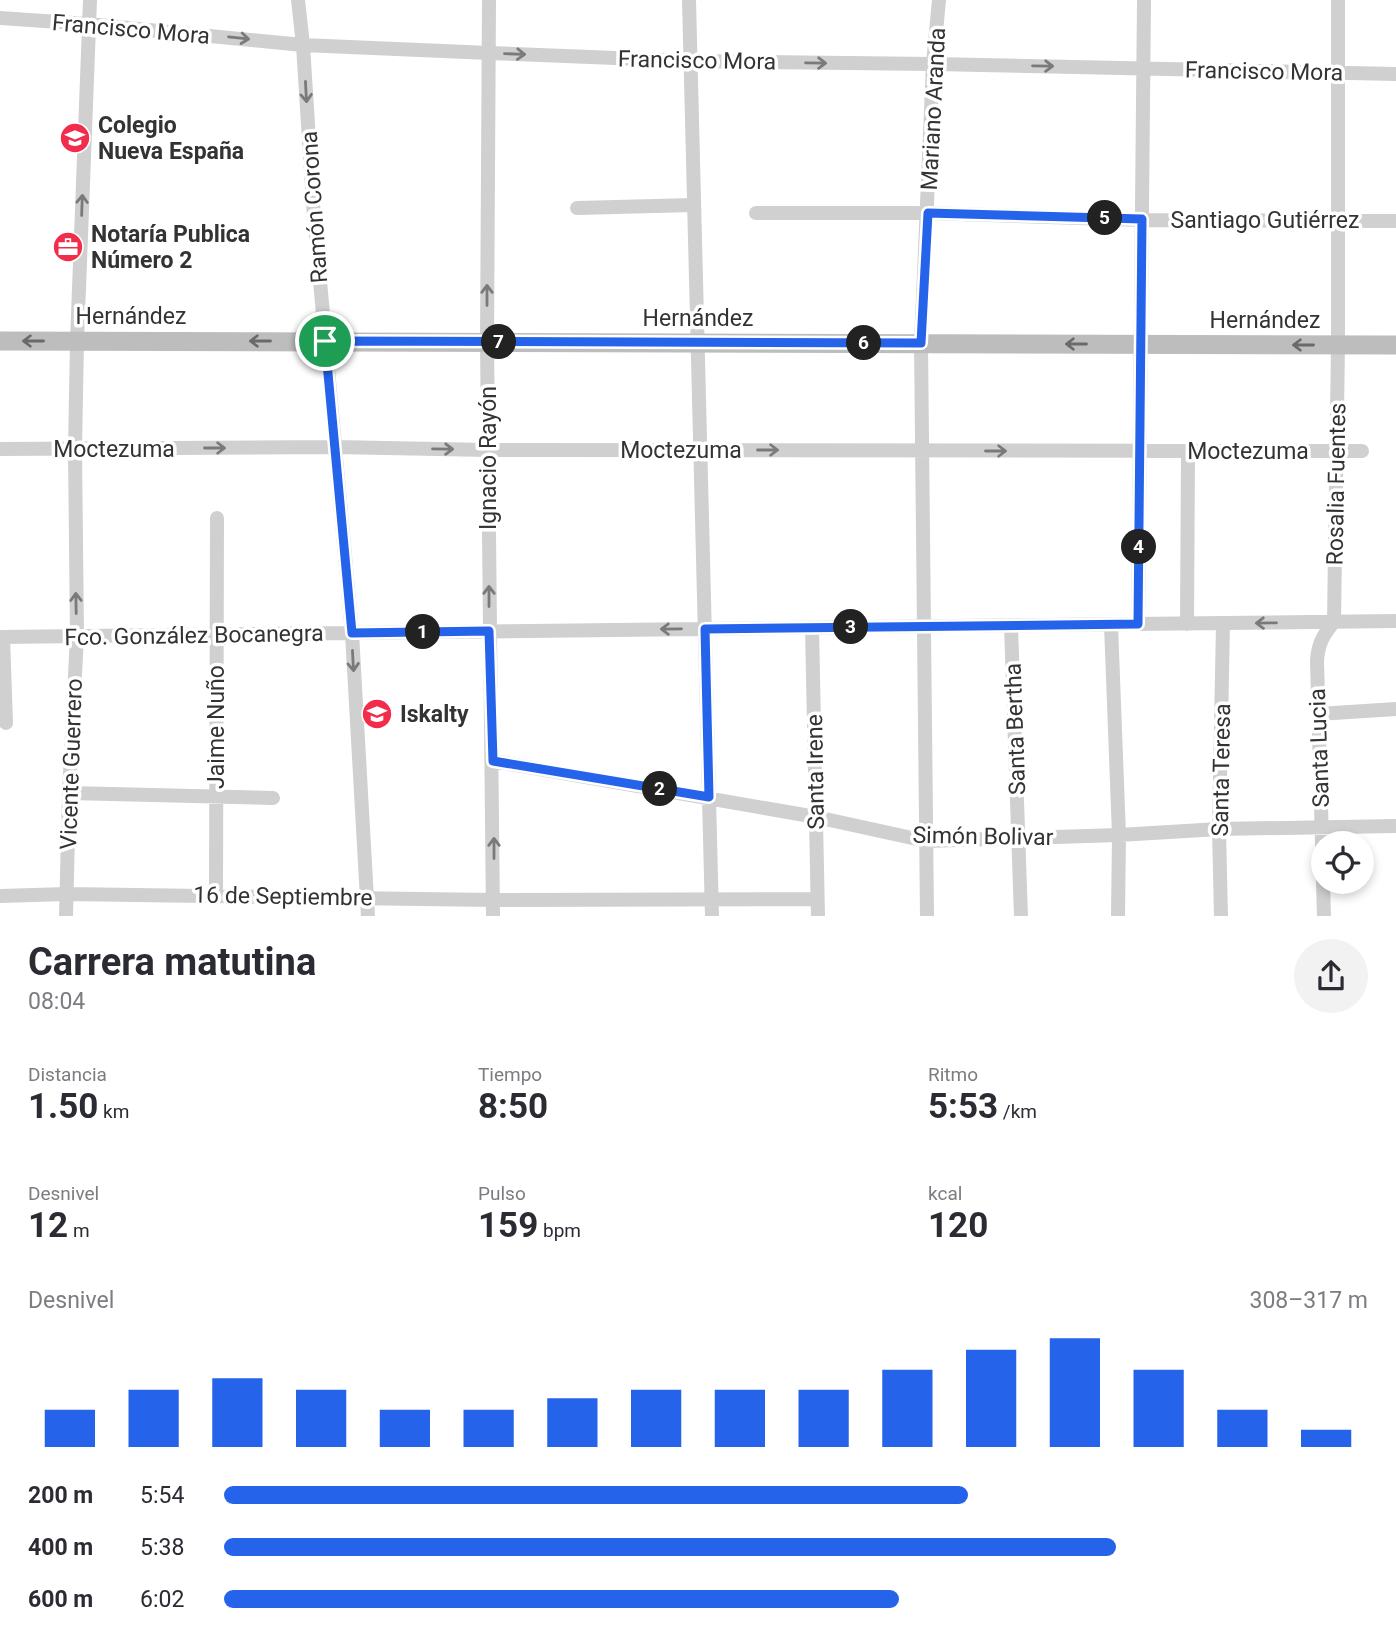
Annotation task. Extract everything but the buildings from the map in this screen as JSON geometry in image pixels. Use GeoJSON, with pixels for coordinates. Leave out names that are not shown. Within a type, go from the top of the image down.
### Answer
{"type":"FeatureCollection","features":[{"type":"Feature","properties":{"kind":"street","name":"Vicente Guerrero"},"geometry":{"type":"LineString","coordinates":[[66,916],[77,636],[77,341],[90,0]]}},
{"type":"Feature","properties":{"kind":"street","name":"Ramón Corona"},"geometry":{"type":"LineString","coordinates":[[298,0],[313,204],[352,633],[368,916]]}},
{"type":"Feature","properties":{"kind":"street","name":"Ignacio Rayón"},"geometry":{"type":"LineString","coordinates":[[489,0],[487,342],[494,916]]}},
{"type":"Feature","properties":{"kind":"street"},"geometry":{"type":"LineString","coordinates":[[689,0],[712,916]]}},
{"type":"Feature","properties":{"kind":"street","name":"Mariano Aranda"},"geometry":{"type":"LineString","coordinates":[[927,916],[921,343],[933,64],[939,0]]}},
{"type":"Feature","properties":{"kind":"street"},"geometry":{"type":"LineString","coordinates":[[1138,624],[1144,0]]}},
{"type":"Feature","properties":{"kind":"street","name":"Rosalia Fuentes"},"geometry":{"type":"LineString","coordinates":[[1334,622],[1338,345],[1338,0]]}},
{"type":"Feature","properties":{"kind":"street","name":"Francisco Mora"},"geometry":{"type":"LineString","coordinates":[[0,18],[303,45],[489,53],[691,61],[1396,74]]}},
{"type":"Feature","properties":{"kind":"street"},"geometry":{"type":"LineString","coordinates":[[577,208],[694,205]]}},
{"type":"Feature","properties":{"kind":"street","name":"Santiago Gutiérrez"},"geometry":{"type":"LineString","coordinates":[[756,214],[928,213],[1142,219],[1396,221]]}},
{"type":"Feature","properties":{"kind":"street","name":"Hernández"},"geometry":{"type":"LineString","coordinates":[[0,341],[1396,345]]}},
{"type":"Feature","properties":{"kind":"street","name":"Moctezuma"},"geometry":{"type":"LineString","coordinates":[[0,449],[335,447],[488,450],[1362,451]]}},
{"type":"Feature","properties":{"kind":"street"},"geometry":{"type":"LineString","coordinates":[[1187,624],[1188,451]]}},
{"type":"Feature","properties":{"kind":"street","name":"Jaime Nuño"},"geometry":{"type":"LineString","coordinates":[[216,895],[217,518]]}},
{"type":"Feature","properties":{"kind":"street","name":"Fco. González Bocanegra"},"geometry":{"type":"LineString","coordinates":[[1,637],[1396,621]]}},
{"type":"Feature","properties":{"kind":"street","name":"Santa Lucia"},"geometry":{"type":"LineString","coordinates":[[1321,831],[1318,647],[1334,622]]}},
{"type":"Feature","properties":{"kind":"street","name":"Santa Teresa"},"geometry":{"type":"LineString","coordinates":[[1221,916],[1219,829],[1223,623]]}},
{"type":"Feature","properties":{"kind":"street"},"geometry":{"type":"LineString","coordinates":[[1111,625],[1119,835],[1118,916]]}},
{"type":"Feature","properties":{"kind":"street","name":"Santa Bertha"},"geometry":{"type":"LineString","coordinates":[[1010,626],[1021,916]]}},
{"type":"Feature","properties":{"kind":"street","name":"Santa Irene"},"geometry":{"type":"LineString","coordinates":[[812,628],[818,916]]}},
{"type":"Feature","properties":{"kind":"street"},"geometry":{"type":"LineString","coordinates":[[1,637],[6,671],[6,723]]}},
{"type":"Feature","properties":{"kind":"street"},"geometry":{"type":"LineString","coordinates":[[1318,713],[1396,709]]}},
{"type":"Feature","properties":{"kind":"street","name":"Simón Bolivar"},"geometry":{"type":"LineString","coordinates":[[493,761],[709,797],[926,841],[1219,829],[1396,826]]}},
{"type":"Feature","properties":{"kind":"street"},"geometry":{"type":"LineString","coordinates":[[69,793],[274,797]]}},
{"type":"Feature","properties":{"kind":"street","name":"16 de Septiembre"},"geometry":{"type":"LineString","coordinates":[[0,896],[67,894],[366,896],[494,900],[817,899]]}},
{"type":"Feature","properties":{"kind":"street","name":"Santa Lucia"},"geometry":{"type":"LineString","coordinates":[[1323,894],[1324,916]]}},
{"type":"Feature","properties":{"kind":"street"},"geometry":{"type":"LineString","coordinates":[[610,900],[610,916]]}},
{"type":"Feature","properties":{"kind":"place","name":"Colegio Nueva España"},"geometry":{"type":"Point","coordinates":[75,138]}},
{"type":"Feature","properties":{"kind":"place","name":"Notaría Publica Número 2"},"geometry":{"type":"Point","coordinates":[68,247]}},
{"type":"Feature","properties":{"kind":"place","name":"Iskalty"},"geometry":{"type":"Point","coordinates":[377,714]}},
{"type":"Feature","properties":{"kind":"route"},"geometry":{"type":"LineString","coordinates":[[928,213],[1142,219],[1138,624],[705,629],[709,797],[493,761],[489,631],[352,633],[325,341],[921,343],[928,213]]}}]}
